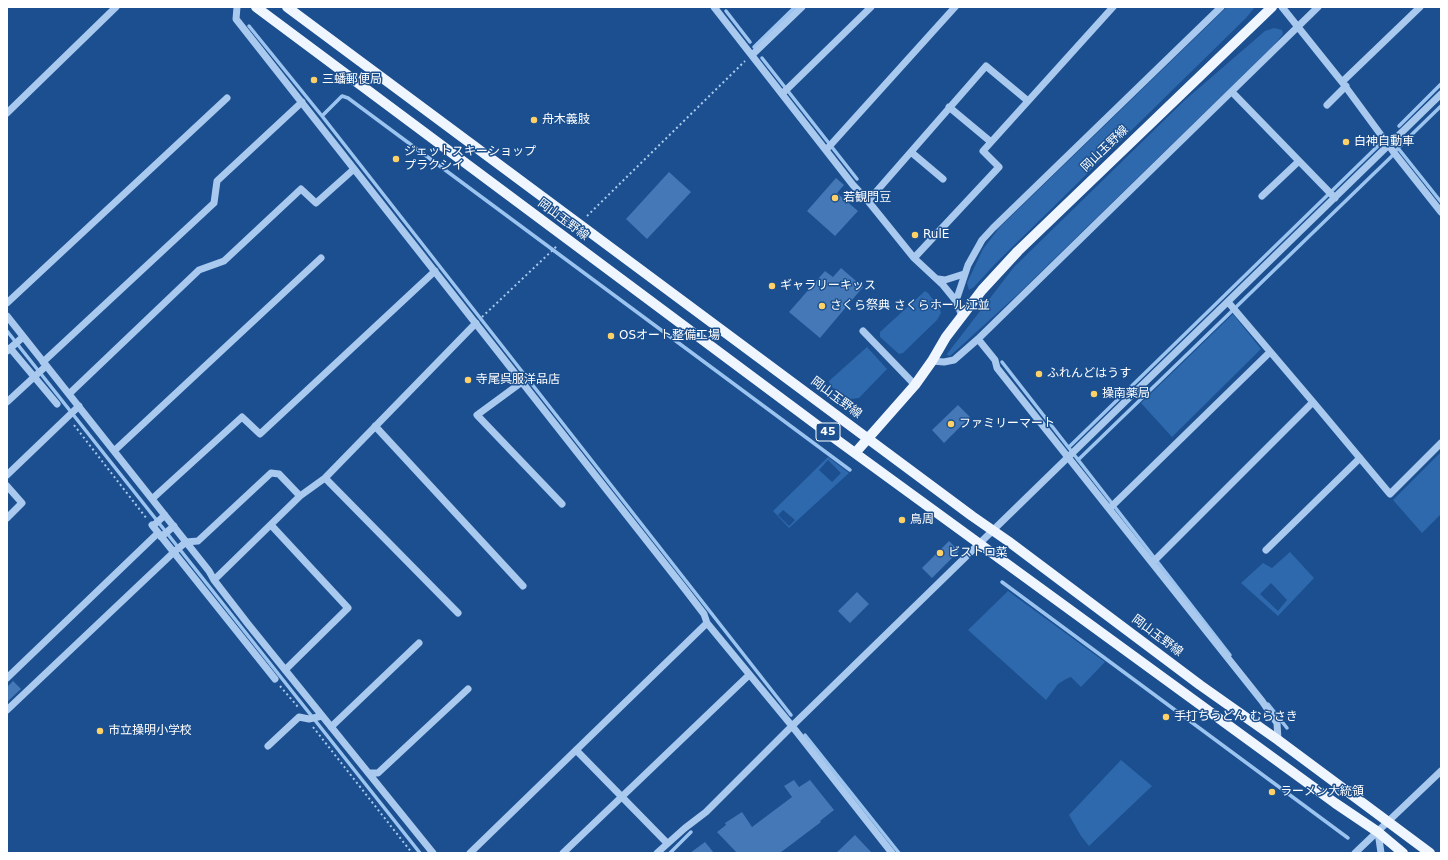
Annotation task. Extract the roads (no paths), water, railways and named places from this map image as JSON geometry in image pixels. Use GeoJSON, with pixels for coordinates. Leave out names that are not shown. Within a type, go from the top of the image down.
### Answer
{"type":"FeatureCollection","features":[{"type":"Feature","properties":{"kind":"main road","name":"岡山玉野線"},"geometry":{"type":"LineString","coordinates":[[256,7],[565,238],[1335,803],[1378,832],[1403,853]]}},
{"type":"Feature","properties":{"kind":"main road","name":"岡山玉野線"},"geometry":{"type":"LineString","coordinates":[[286,7],[1200,685],[1389,821],[1430,853]]}},
{"type":"Feature","properties":{"kind":"main road","name":"岡山玉野線"},"geometry":{"type":"LineString","coordinates":[[856,452],[915,385],[932,361],[946,337],[962,316],[982,290],[1018,251],[1272,7]]}},
{"type":"Feature","properties":{"kind":"street"},"geometry":{"type":"LineString","coordinates":[[7,113],[116,7]]}},
{"type":"Feature","properties":{"kind":"street"},"geometry":{"type":"LineString","coordinates":[[237,7],[236,19],[684,588],[704,614],[707,623],[792,726],[892,853]]}},
{"type":"Feature","properties":{"kind":"street"},"geometry":{"type":"LineString","coordinates":[[752,56],[802,7]]}},
{"type":"Feature","properties":{"kind":"street"},"geometry":{"type":"LineString","coordinates":[[783,93],[871,7]]}},
{"type":"Feature","properties":{"kind":"street"},"geometry":{"type":"LineString","coordinates":[[827,149],[955,7]]}},
{"type":"Feature","properties":{"kind":"street"},"geometry":{"type":"LineString","coordinates":[[914,258],[999,167],[983,151],[1113,7]]}},
{"type":"Feature","properties":{"kind":"street"},"geometry":{"type":"LineString","coordinates":[[956,301],[964,274],[982,240],[1220,7]]}},
{"type":"Feature","properties":{"kind":"street"},"geometry":{"type":"LineString","coordinates":[[1282,7],[1297,28],[1344,84],[1441,212]]}},
{"type":"Feature","properties":{"kind":"street"},"geometry":{"type":"LineString","coordinates":[[932,361],[944,362],[954,360],[978,339],[1318,7]]}},
{"type":"Feature","properties":{"kind":"street"},"geometry":{"type":"LineString","coordinates":[[1327,106],[1344,84],[1420,7]]}},
{"type":"Feature","properties":{"kind":"street"},"geometry":{"type":"LineString","coordinates":[[715,8],[827,149],[853,185],[868,201],[914,258],[937,279],[956,301],[962,316]]}},
{"type":"Feature","properties":{"kind":"street"},"geometry":{"type":"LineString","coordinates":[[868,201],[986,66],[1028,101]]}},
{"type":"Feature","properties":{"kind":"street"},"geometry":{"type":"LineString","coordinates":[[1232,92],[1334,197]]}},
{"type":"Feature","properties":{"kind":"street"},"geometry":{"type":"LineString","coordinates":[[657,853],[666,843],[706,812],[792,726],[1072,455],[1232,306],[1334,197],[1393,150],[1441,94]]}},
{"type":"Feature","properties":{"kind":"street"},"geometry":{"type":"LineString","coordinates":[[7,303],[226,98]]}},
{"type":"Feature","properties":{"kind":"street"},"geometry":{"type":"LineString","coordinates":[[7,402],[214,203],[217,181],[302,102]]}},
{"type":"Feature","properties":{"kind":"street"},"geometry":{"type":"LineString","coordinates":[[950,107],[991,142]]}},
{"type":"Feature","properties":{"kind":"street"},"geometry":{"type":"LineString","coordinates":[[911,152],[943,179]]}},
{"type":"Feature","properties":{"kind":"street"},"geometry":{"type":"LineString","coordinates":[[1262,196],[1299,161]]}},
{"type":"Feature","properties":{"kind":"street"},"geometry":{"type":"LineString","coordinates":[[69,394],[198,270],[224,261],[301,189],[316,203],[354,169]]}},
{"type":"Feature","properties":{"kind":"street"},"geometry":{"type":"LineString","coordinates":[[114,451],[321,258]]}},
{"type":"Feature","properties":{"kind":"street"},"geometry":{"type":"LineString","coordinates":[[152,499],[242,417],[260,434],[435,271]]}},
{"type":"Feature","properties":{"kind":"street"},"geometry":{"type":"LineString","coordinates":[[937,279],[945,280],[964,274]]}},
{"type":"Feature","properties":{"kind":"street"},"geometry":{"type":"LineString","coordinates":[[1232,306],[1390,494],[1441,443]]}},
{"type":"Feature","properties":{"kind":"street"},"geometry":{"type":"LineString","coordinates":[[7,316],[22,338],[69,394],[72,412],[114,451],[152,499],[163,517],[184,544],[210,571],[214,580],[320,716],[331,726],[433,853]]}},
{"type":"Feature","properties":{"kind":"street"},"geometry":{"type":"LineString","coordinates":[[214,580],[300,496],[325,478],[476,323]]}},
{"type":"Feature","properties":{"kind":"street"},"geometry":{"type":"LineString","coordinates":[[863,331],[915,385]]}},
{"type":"Feature","properties":{"kind":"street"},"geometry":{"type":"LineString","coordinates":[[22,338],[10,348],[35,375],[57,404]]}},
{"type":"Feature","properties":{"kind":"street"},"geometry":{"type":"LineString","coordinates":[[978,339],[995,360],[997,368],[1072,455],[1113,506],[1277,723],[1278,740]]}},
{"type":"Feature","properties":{"kind":"street"},"geometry":{"type":"LineString","coordinates":[[1113,506],[1270,352]]}},
{"type":"Feature","properties":{"kind":"street"},"geometry":{"type":"LineString","coordinates":[[522,382],[476,415],[562,504]]}},
{"type":"Feature","properties":{"kind":"street"},"geometry":{"type":"LineString","coordinates":[[1155,560],[1313,402]]}},
{"type":"Feature","properties":{"kind":"street"},"geometry":{"type":"LineString","coordinates":[[7,475],[72,412]]}},
{"type":"Feature","properties":{"kind":"street"},"geometry":{"type":"LineString","coordinates":[[375,426],[523,586]]}},
{"type":"Feature","properties":{"kind":"street"},"geometry":{"type":"LineString","coordinates":[[1266,550],[1360,458]]}},
{"type":"Feature","properties":{"kind":"street"},"geometry":{"type":"LineString","coordinates":[[7,710],[175,551],[184,544],[198,541],[271,473],[279,474],[300,496]]}},
{"type":"Feature","properties":{"kind":"street"},"geometry":{"type":"LineString","coordinates":[[325,478],[458,613]]}},
{"type":"Feature","properties":{"kind":"street"},"geometry":{"type":"LineString","coordinates":[[7,486],[22,503],[7,518]]}},
{"type":"Feature","properties":{"kind":"street"},"geometry":{"type":"LineString","coordinates":[[163,517],[153,525],[275,679]]}},
{"type":"Feature","properties":{"kind":"street"},"geometry":{"type":"LineString","coordinates":[[271,525],[348,608],[285,670]]}},
{"type":"Feature","properties":{"kind":"street"},"geometry":{"type":"LineString","coordinates":[[7,678],[161,535],[172,528]]}},
{"type":"Feature","properties":{"kind":"street"},"geometry":{"type":"LineString","coordinates":[[470,853],[707,623]]}},
{"type":"Feature","properties":{"kind":"street"},"geometry":{"type":"LineString","coordinates":[[331,726],[419,643]]}},
{"type":"Feature","properties":{"kind":"street"},"geometry":{"type":"LineString","coordinates":[[563,853],[749,674]]}},
{"type":"Feature","properties":{"kind":"street"},"geometry":{"type":"LineString","coordinates":[[369,773],[378,773],[468,689]]}},
{"type":"Feature","properties":{"kind":"street"},"geometry":{"type":"LineString","coordinates":[[268,746],[299,717],[308,718],[320,716]]}},
{"type":"Feature","properties":{"kind":"street"},"geometry":{"type":"LineString","coordinates":[[576,750],[666,843]]}},
{"type":"Feature","properties":{"kind":"street"},"geometry":{"type":"LineString","coordinates":[[1355,853],[1441,771]]}},
{"type":"Feature","properties":{"kind":"street"},"geometry":{"type":"LineString","coordinates":[[1378,832],[1381,853]]}},
{"type":"Feature","properties":{"kind":"waterway"},"geometry":{"type":"LineString","coordinates":[[754,47],[795,7]]}},
{"type":"Feature","properties":{"kind":"waterway"},"geometry":{"type":"LineString","coordinates":[[726,11],[750,42]]}},
{"type":"Feature","properties":{"kind":"waterway"},"geometry":{"type":"LineString","coordinates":[[249,26],[322,116],[791,715]]}},
{"type":"Feature","properties":{"kind":"waterway"},"geometry":{"type":"LineString","coordinates":[[762,58],[857,179]]}},
{"type":"Feature","properties":{"kind":"waterway"},"geometry":{"type":"LineString","coordinates":[[1399,126],[1441,84]]}},
{"type":"Feature","properties":{"kind":"waterway"},"geometry":{"type":"LineString","coordinates":[[322,116],[342,96],[348,98],[850,470]]}},
{"type":"Feature","properties":{"kind":"waterway"},"geometry":{"type":"LineString","coordinates":[[1078,460],[1391,157],[1398,148],[1441,106]]}},
{"type":"Feature","properties":{"kind":"waterway"},"geometry":{"type":"LineString","coordinates":[[1069,447],[1380,144]]}},
{"type":"Feature","properties":{"kind":"waterway"},"geometry":{"type":"LineString","coordinates":[[1398,148],[1441,202]]}},
{"type":"Feature","properties":{"kind":"waterway"},"geometry":{"type":"LineString","coordinates":[[7,331],[420,853]]}},
{"type":"Feature","properties":{"kind":"waterway"},"geometry":{"type":"LineString","coordinates":[[1002,362],[1230,655]]}},
{"type":"Feature","properties":{"kind":"waterway"},"geometry":{"type":"LineString","coordinates":[[1002,582],[1348,838]]}},
{"type":"Feature","properties":{"kind":"waterway"},"geometry":{"type":"LineString","coordinates":[[1268,704],[1287,728]]}},
{"type":"Feature","properties":{"kind":"waterway"},"geometry":{"type":"LineString","coordinates":[[805,735],[899,853]]}},
{"type":"Feature","properties":{"kind":"waterway"},"geometry":{"type":"LineString","coordinates":[[670,853],[691,832]]}},
{"type":"Feature","properties":{"kind":"place","name":"三蟠郵便局"},"geometry":{"type":"Point","coordinates":[314,80]}},
{"type":"Feature","properties":{"kind":"place","name":"舟木義肢"},"geometry":{"type":"Point","coordinates":[534,120]}},
{"type":"Feature","properties":{"kind":"place","name":"白神自動車"},"geometry":{"type":"Point","coordinates":[1346,142]}},
{"type":"Feature","properties":{"kind":"place","name":"ジェットスキーショップ プラクシイ"},"geometry":{"type":"Point","coordinates":[396,159]}},
{"type":"Feature","properties":{"kind":"place","name":"若観門豆"},"geometry":{"type":"Point","coordinates":[835,198]}},
{"type":"Feature","properties":{"kind":"place","name":"RulE"},"geometry":{"type":"Point","coordinates":[915,235]}},
{"type":"Feature","properties":{"kind":"place","name":"ギャラリーキッス"},"geometry":{"type":"Point","coordinates":[772,286]}},
{"type":"Feature","properties":{"kind":"place","name":"さくら祭典 さくらホール江並"},"geometry":{"type":"Point","coordinates":[822,306]}},
{"type":"Feature","properties":{"kind":"place","name":"OSオート整備工場"},"geometry":{"type":"Point","coordinates":[611,336]}},
{"type":"Feature","properties":{"kind":"place","name":"ふれんどはうす"},"geometry":{"type":"Point","coordinates":[1039,374]}},
{"type":"Feature","properties":{"kind":"place","name":"寺尾呉服洋品店"},"geometry":{"type":"Point","coordinates":[468,380]}},
{"type":"Feature","properties":{"kind":"place","name":"操南薬局"},"geometry":{"type":"Point","coordinates":[1094,394]}},
{"type":"Feature","properties":{"kind":"place","name":"ファミリーマート"},"geometry":{"type":"Point","coordinates":[951,424]}},
{"type":"Feature","properties":{"kind":"place","name":"鳥周"},"geometry":{"type":"Point","coordinates":[902,520]}},
{"type":"Feature","properties":{"kind":"place","name":"ビストロ菜"},"geometry":{"type":"Point","coordinates":[940,553]}},
{"type":"Feature","properties":{"kind":"place","name":"手打ちうどん むらさき"},"geometry":{"type":"Point","coordinates":[1166,717]}},
{"type":"Feature","properties":{"kind":"place","name":"市立操明小学校"},"geometry":{"type":"Point","coordinates":[100,731]}},
{"type":"Feature","properties":{"kind":"place","name":"ラーメン大統領"},"geometry":{"type":"Point","coordinates":[1272,792]}}]}
